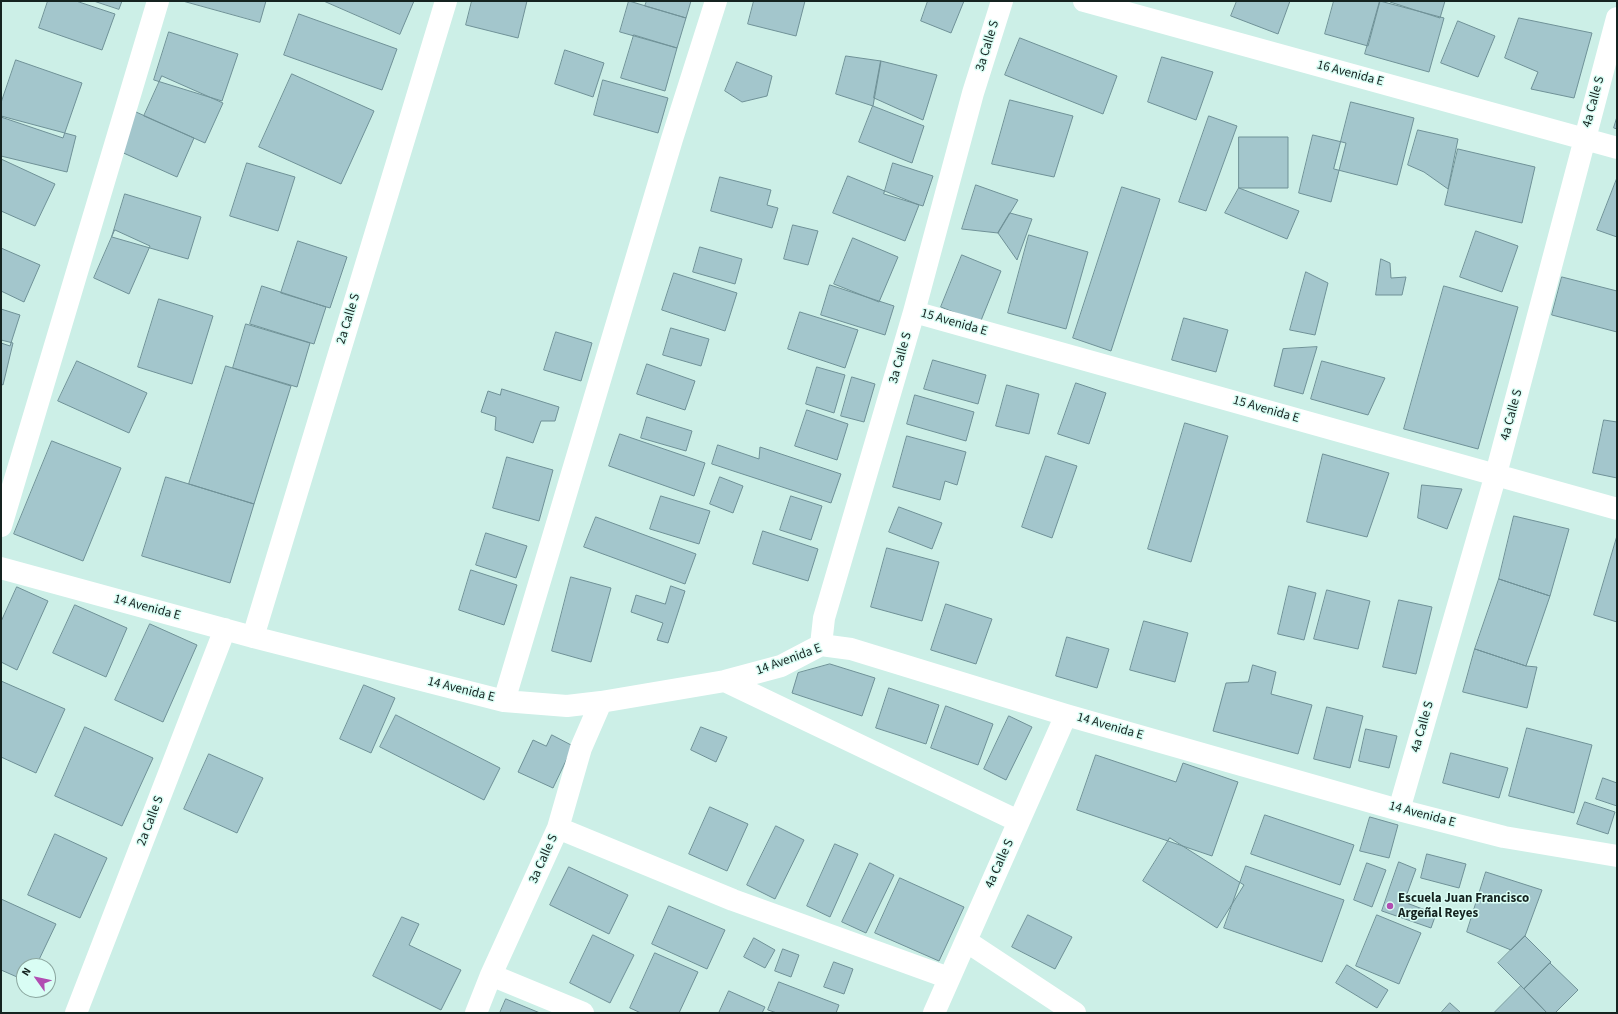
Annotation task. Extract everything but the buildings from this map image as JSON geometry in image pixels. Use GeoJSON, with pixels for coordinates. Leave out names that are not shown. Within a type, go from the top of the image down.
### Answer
{"type":"FeatureCollection","features":[{"type":"Feature","properties":{"kind":"street"},"geometry":{"type":"LineString","coordinates":[[1,526],[158,1]]}},
{"type":"Feature","properties":{"kind":"street","name":"2a Calle S"},"geometry":{"type":"LineString","coordinates":[[253,637],[446,1]]}},
{"type":"Feature","properties":{"kind":"street"},"geometry":{"type":"LineString","coordinates":[[504,701],[672,139],[716,1]]}},
{"type":"Feature","properties":{"kind":"street","name":"3a Calle S"},"geometry":{"type":"LineString","coordinates":[[821,645],[824,618],[914,312],[973,93],[1002,1]]}},
{"type":"Feature","properties":{"kind":"street","name":"16 Avenida E"},"geometry":{"type":"LineString","coordinates":[[1084,1],[1617,148]]}},
{"type":"Feature","properties":{"kind":"street","name":"4a Calle S"},"geometry":{"type":"LineString","coordinates":[[1399,810],[1496,474],[1617,18]]}},
{"type":"Feature","properties":{"kind":"street","name":"15 Avenida E"},"geometry":{"type":"LineString","coordinates":[[914,312],[1617,509]]}},
{"type":"Feature","properties":{"kind":"street","name":"14 Avenida E"},"geometry":{"type":"LineString","coordinates":[[1,568],[253,637],[504,701],[567,706],[601,702],[725,681],[781,666],[821,645],[851,649],[1066,715],[1399,810],[1504,836],[1617,856]]}},
{"type":"Feature","properties":{"kind":"street","name":"2a Calle S"},"geometry":{"type":"LineString","coordinates":[[76,1013],[225,629]]}},
{"type":"Feature","properties":{"kind":"street"},"geometry":{"type":"LineString","coordinates":[[725,681],[1018,821]]}},
{"type":"Feature","properties":{"kind":"street","name":"3a Calle S"},"geometry":{"type":"LineString","coordinates":[[476,1013],[491,975],[558,828],[581,748],[601,702]]}},
{"type":"Feature","properties":{"kind":"street","name":"4a Calle S"},"geometry":{"type":"LineString","coordinates":[[934,1013],[1066,715]]}},
{"type":"Feature","properties":{"kind":"street"},"geometry":{"type":"LineString","coordinates":[[558,828],[733,900],[949,978]]}},
{"type":"Feature","properties":{"kind":"street"},"geometry":{"type":"LineString","coordinates":[[966,941],[1075,1013]]}},
{"type":"Feature","properties":{"kind":"street"},"geometry":{"type":"LineString","coordinates":[[491,975],[583,1013]]}},
{"type":"Feature","properties":{"kind":"place","name":"Escuela Juan Francisco Argeñal Reyes"},"geometry":{"type":"Point","coordinates":[1390,906]}}]}
